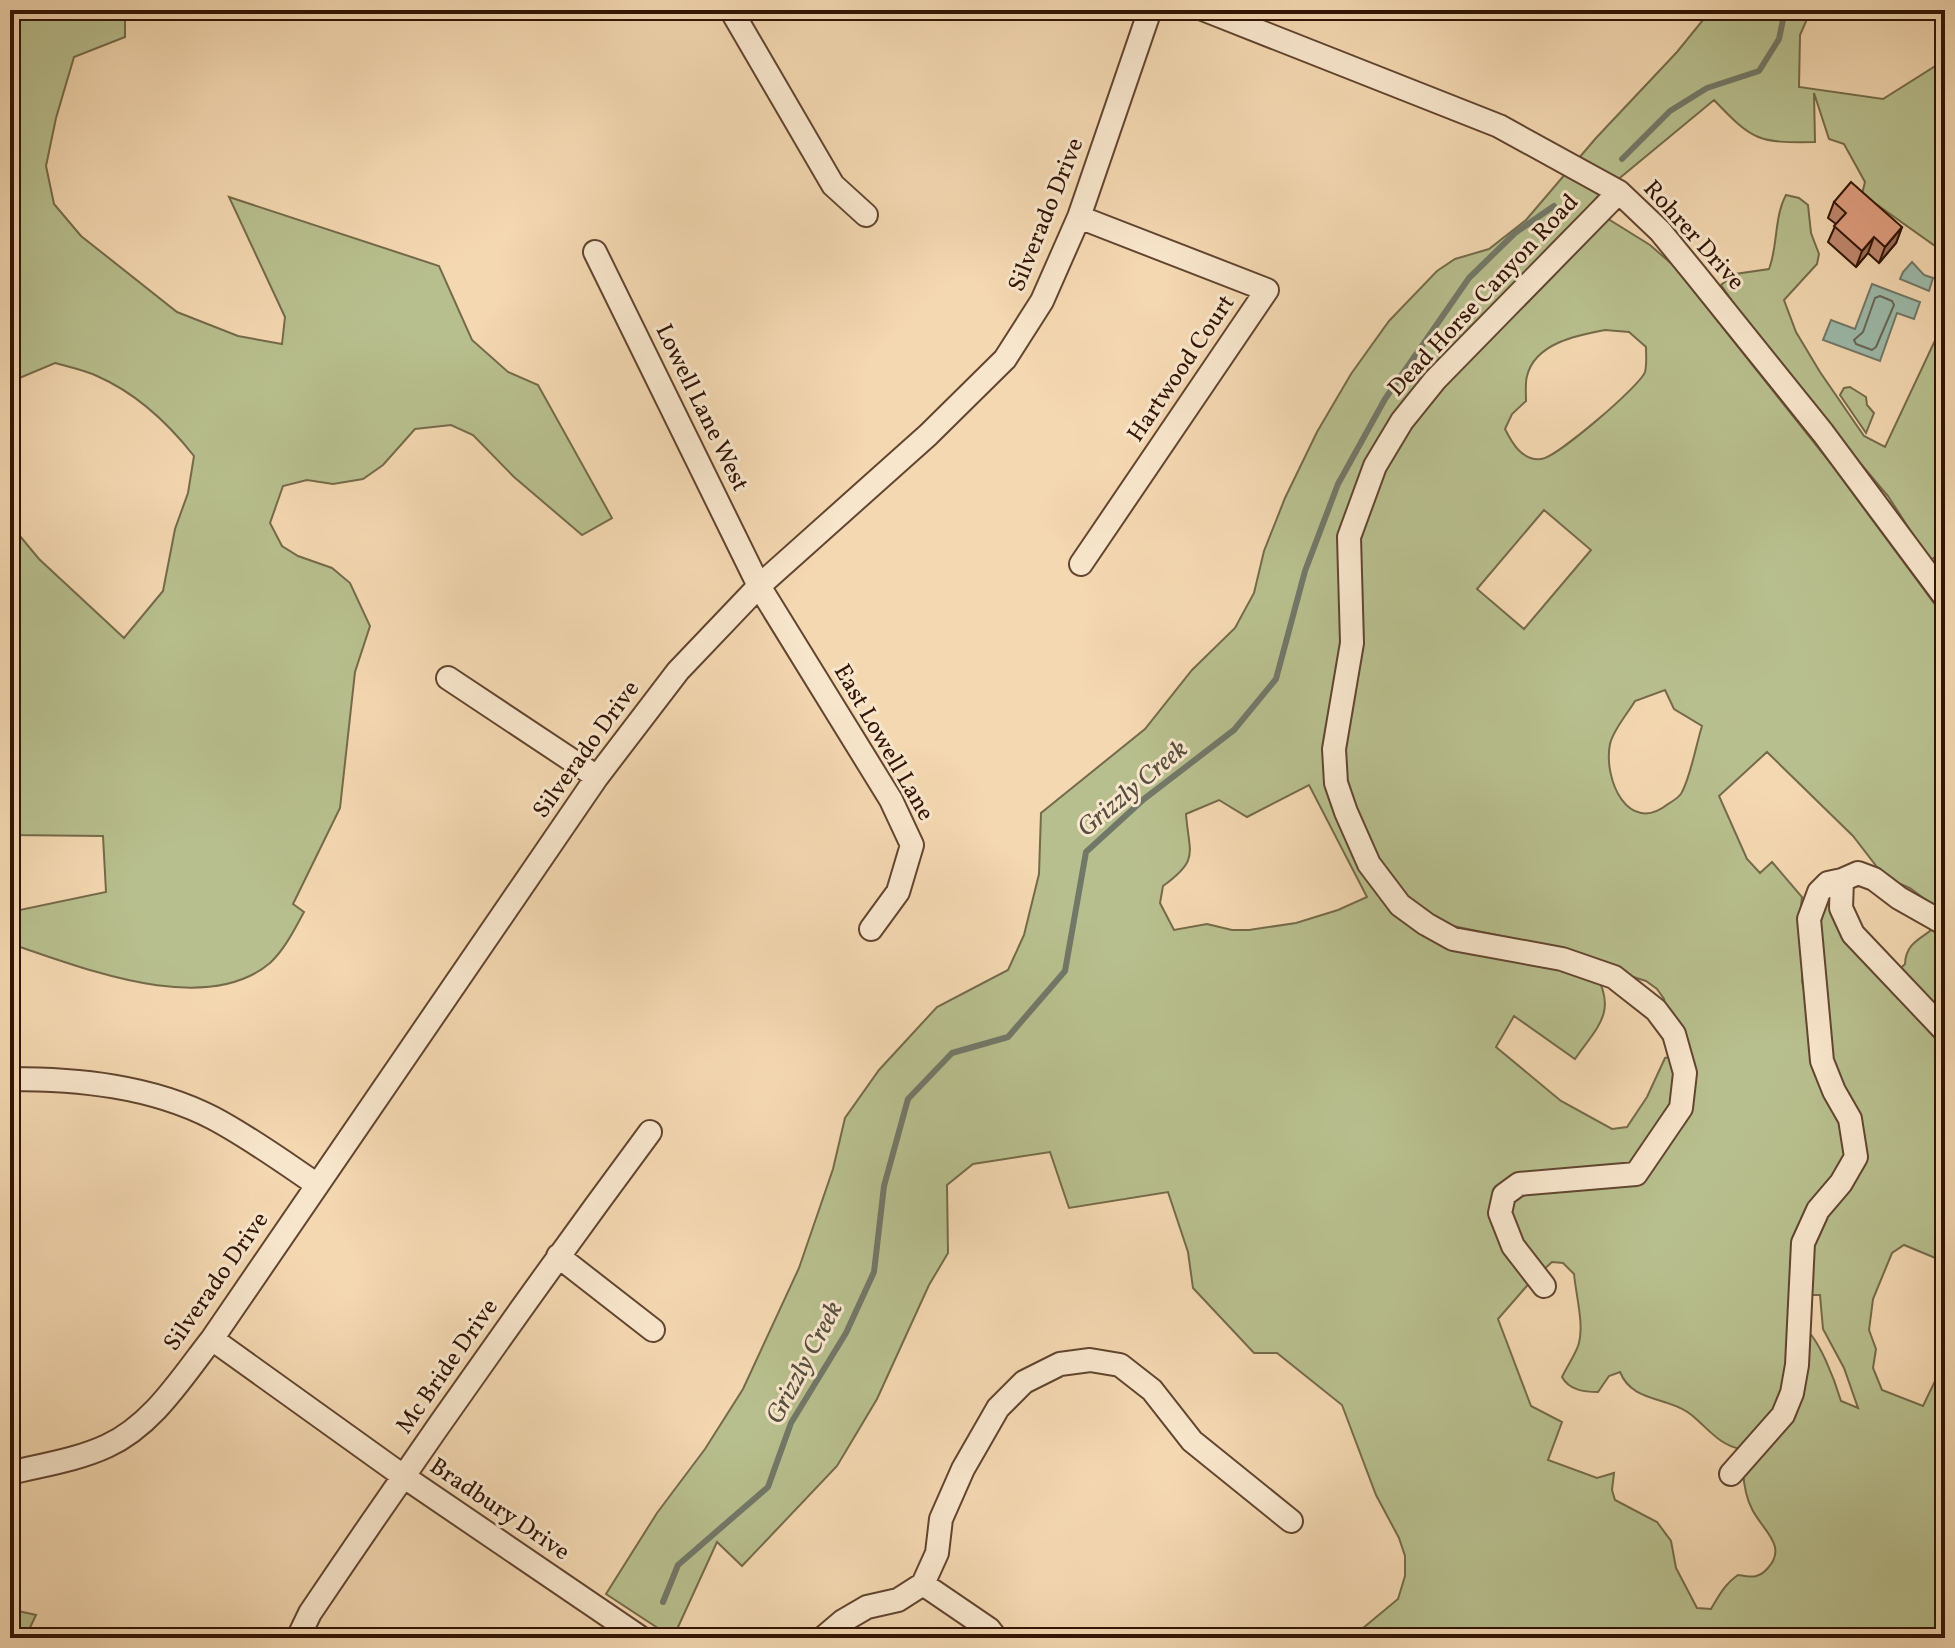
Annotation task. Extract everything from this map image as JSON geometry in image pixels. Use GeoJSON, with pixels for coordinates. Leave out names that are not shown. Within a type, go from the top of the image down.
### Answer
{"type":"FeatureCollection","features":[{"type":"Feature","properties":{"kind":"street"},"geometry":{"type":"LineString","coordinates":[[731,10],[833,185],[866,215]]}},
{"type":"Feature","properties":{"kind":"street","name":"Silverado Drive"},"geometry":{"type":"LineString","coordinates":[[10,1473],[108,1445],[142,1421],[164,1400],[212,1339],[597,777],[678,671],[759,586],[928,435],[1005,359],[1042,301],[1079,217],[1150,10]]}},
{"type":"Feature","properties":{"kind":"street","name":"Rohrer Drive"},"geometry":{"type":"LineString","coordinates":[[1205,10],[1499,126],[1619,192],[1660,231],[1696,275],[1823,433],[1945,597]]}},
{"type":"Feature","properties":{"kind":"street","name":"Dead Horse Canyon Road"},"geometry":{"type":"LineString","coordinates":[[1544,1286],[1513,1246],[1500,1213],[1504,1195],[1519,1184],[1636,1174],[1681,1108],[1685,1073],[1674,1034],[1656,1010],[1614,977],[1562,959],[1453,939],[1400,905],[1369,864],[1346,812],[1336,783],[1334,749],[1352,643],[1349,537],[1375,466],[1402,421],[1435,380],[1619,192]]}},
{"type":"Feature","properties":{"kind":"street","name":"Hartwood Court"},"geometry":{"type":"LineString","coordinates":[[1079,217],[1267,290],[1081,564]]}},
{"type":"Feature","properties":{"kind":"street","name":"Lowell Lane West"},"geometry":{"type":"LineString","coordinates":[[595,252],[759,586]]}},
{"type":"Feature","properties":{"kind":"street","name":"East Lowell Lane"},"geometry":{"type":"LineString","coordinates":[[759,586],[891,800],[912,845],[898,892],[871,929]]}},
{"type":"Feature","properties":{"kind":"street"},"geometry":{"type":"LineString","coordinates":[[448,678],[597,777]]}},
{"type":"Feature","properties":{"kind":"street"},"geometry":{"type":"LineString","coordinates":[[1731,1474],[1783,1415],[1792,1393],[1797,1365],[1803,1243],[1818,1210],[1841,1183],[1856,1157],[1850,1119],[1822,1061],[1809,919],[1819,892],[1828,883],[1858,873],[1874,879],[1899,898],[1945,924]]}},
{"type":"Feature","properties":{"kind":"street"},"geometry":{"type":"LineString","coordinates":[[1842,880],[1841,908],[1853,934],[1945,1031]]}},
{"type":"Feature","properties":{"kind":"street"},"geometry":{"type":"LineString","coordinates":[[10,1079],[73,1079],[158,1097],[210,1117],[250,1139],[316,1184]]}},
{"type":"Feature","properties":{"kind":"street","name":"Mc Bride Drive"},"geometry":{"type":"LineString","coordinates":[[298,1638],[310,1613],[403,1476],[558,1256],[650,1132]]}},
{"type":"Feature","properties":{"kind":"street"},"geometry":{"type":"LineString","coordinates":[[558,1256],[653,1330]]}},
{"type":"Feature","properties":{"kind":"street","name":"Bradbury Drive"},"geometry":{"type":"LineString","coordinates":[[212,1339],[403,1476],[641,1638]]}},
{"type":"Feature","properties":{"kind":"street"},"geometry":{"type":"LineString","coordinates":[[823,1638],[867,1607],[898,1600],[923,1584],[937,1553],[941,1519],[963,1469],[998,1408],[1024,1382],[1060,1364],[1090,1360],[1120,1365],[1152,1390],[1192,1441],[1291,1521]]}},
{"type":"Feature","properties":{"kind":"street"},"geometry":{"type":"LineString","coordinates":[[923,1584],[989,1629],[996,1638]]}},
{"type":"Feature","properties":{"kind":"green space"},"geometry":{"type":"Polygon","coordinates":[[[10,10],[125,10],[125,37],[74,57],[46,166],[54,204],[81,236],[177,312],[238,336],[282,344],[285,317],[229,197],[439,266],[472,340],[508,372],[538,385],[612,518],[582,535],[514,477],[473,435],[451,425],[415,429],[383,465],[363,479],[333,484],[307,480],[283,486],[270,523],[282,546],[298,556],[332,568],[350,583],[370,626],[355,672],[340,808],[293,904],[304,912],[285,945],[270,963],[244,979],[213,986],[180,987],[145,983],[110,976],[17,946],[10,949],[10,912],[106,892],[103,836],[10,835],[10,524],[39,559],[124,638],[163,591],[175,529],[188,493],[194,456],[150,410],[125,391],[92,374],[55,363],[10,382],[10,10]]]}},
{"type":"Feature","properties":{"kind":"green space"},"geometry":{"type":"Polygon","coordinates":[[[1711,10],[1811,10],[1800,35],[1799,87],[1883,99],[1940,63],[1945,56],[1945,253],[1862,194],[1865,182],[1844,144],[1829,139],[1814,93],[1815,142],[1781,142],[1758,137],[1738,124],[1714,100],[1598,196],[1589,207],[1650,245],[1673,265],[1831,464],[1945,618],[1945,1262],[1904,1245],[1892,1253],[1873,1299],[1869,1330],[1876,1349],[1873,1368],[1882,1390],[1923,1406],[1937,1377],[1945,1328],[1945,1638],[1351,1638],[1398,1599],[1405,1576],[1405,1556],[1376,1495],[1342,1405],[1277,1353],[1254,1353],[1193,1288],[1188,1252],[1168,1192],[1069,1208],[1050,1152],[973,1164],[947,1185],[948,1253],[929,1285],[877,1399],[837,1466],[742,1566],[717,1542],[673,1638],[606,1594],[657,1513],[705,1449],[743,1389],[799,1268],[833,1169],[845,1118],[879,1070],[937,1007],[1008,970],[1024,935],[1039,874],[1041,813],[1145,729],[1192,670],[1235,628],[1254,593],[1264,551],[1285,498],[1317,432],[1351,374],[1389,321],[1437,271],[1455,259],[1489,249],[1526,220],[1596,138],[1677,52],[1711,10]],[[1605,330],[1571,338],[1548,348],[1532,365],[1526,379],[1526,401],[1512,414],[1505,429],[1514,445],[1534,459],[1550,456],[1579,435],[1614,405],[1645,372],[1646,347],[1629,332],[1605,330]],[[1544,510],[1477,589],[1524,629],[1591,550],[1544,510]],[[1665,690],[1635,701],[1617,727],[1610,744],[1609,758],[1615,787],[1630,808],[1641,813],[1654,812],[1681,794],[1702,726],[1674,709],[1665,690]],[[1767,752],[1719,796],[1747,859],[1760,873],[1772,862],[1802,897],[1802,981],[1810,1017],[1830,1059],[1819,952],[1823,911],[1830,895],[1833,909],[1885,983],[1905,964],[1912,945],[1937,925],[1936,912],[1926,900],[1877,867],[1853,836],[1767,752]],[[1309,785],[1247,817],[1219,800],[1186,814],[1190,855],[1183,869],[1163,886],[1160,903],[1174,930],[1207,924],[1232,930],[1249,930],[1296,923],[1367,897],[1309,785]],[[1443,924],[1424,926],[1595,973],[1602,987],[1605,1009],[1597,1028],[1575,1059],[1514,1016],[1496,1047],[1561,1101],[1612,1129],[1627,1127],[1647,1097],[1665,1058],[1670,1057],[1682,1113],[1664,999],[1646,981],[1521,940],[1443,924]],[[1552,1262],[1498,1319],[1531,1406],[1562,1422],[1548,1460],[1597,1478],[1614,1473],[1612,1490],[1615,1500],[1657,1522],[1671,1541],[1676,1568],[1697,1608],[1711,1609],[1733,1578],[1738,1575],[1757,1576],[1773,1561],[1775,1545],[1750,1505],[1743,1472],[1784,1424],[1802,1326],[1820,1349],[1841,1401],[1858,1408],[1844,1368],[1823,1329],[1820,1295],[1790,1295],[1786,1367],[1778,1404],[1741,1449],[1721,1441],[1684,1410],[1634,1389],[1620,1372],[1609,1376],[1598,1392],[1577,1389],[1565,1381],[1562,1377],[1578,1347],[1581,1327],[1574,1274],[1563,1263],[1552,1262]]]}},
{"type":"Feature","properties":{"kind":"green space"},"geometry":{"type":"Polygon","coordinates":[[[1786,195],[1799,198],[1808,205],[1811,233],[1819,254],[1817,264],[1784,300],[1796,332],[1864,436],[1885,447],[1938,334],[1945,337],[1945,549],[1930,561],[1888,496],[1770,356],[1721,285],[1735,274],[1769,269],[1786,195]]]}},
{"type":"Feature","properties":{"kind":"green space"},"geometry":{"type":"Polygon","coordinates":[[[1850,387],[1866,397],[1867,405],[1874,413],[1866,433],[1840,395],[1844,388],[1850,387]]]}},
{"type":"Feature","properties":{"kind":"green space"},"geometry":{"type":"Polygon","coordinates":[[[10,1611],[36,1615],[25,1638],[10,1638],[10,1611]]]}},
{"type":"Feature","properties":{"kind":"water"},"geometry":{"type":"Polygon","coordinates":[[[1912,262],[1924,275],[1933,278],[1929,291],[1900,279],[1912,262]]]}},
{"type":"Feature","properties":{"kind":"water"},"geometry":{"type":"Polygon","coordinates":[[[1872,284],[1920,302],[1914,319],[1897,313],[1880,361],[1823,340],[1831,320],[1855,329],[1872,284]]]}},
{"type":"Feature","properties":{"kind":"building"},"geometry":{"type":"Polygon","coordinates":[[[1851,182],[1902,227],[1885,247],[1874,237],[1862,251],[1834,226],[1846,213],[1834,202],[1851,182]]]}},
{"type":"Feature","properties":{"kind":"waterway","name":"Grizzly Creek"},"geometry":{"type":"LineString","coordinates":[[1622,159],[1670,111],[1707,88],[1759,71],[1779,39],[1785,10]]}},
{"type":"Feature","properties":{"kind":"waterway","name":"Grizzly Creek"},"geometry":{"type":"LineString","coordinates":[[663,1602],[678,1565],[768,1487],[791,1423],[846,1333],[874,1272],[884,1186],[908,1099],[952,1053],[1008,1037],[1065,971],[1086,852],[1144,799],[1234,730],[1276,679],[1305,571],[1338,484],[1385,399],[1469,278],[1515,233],[1554,206]]}}]}
